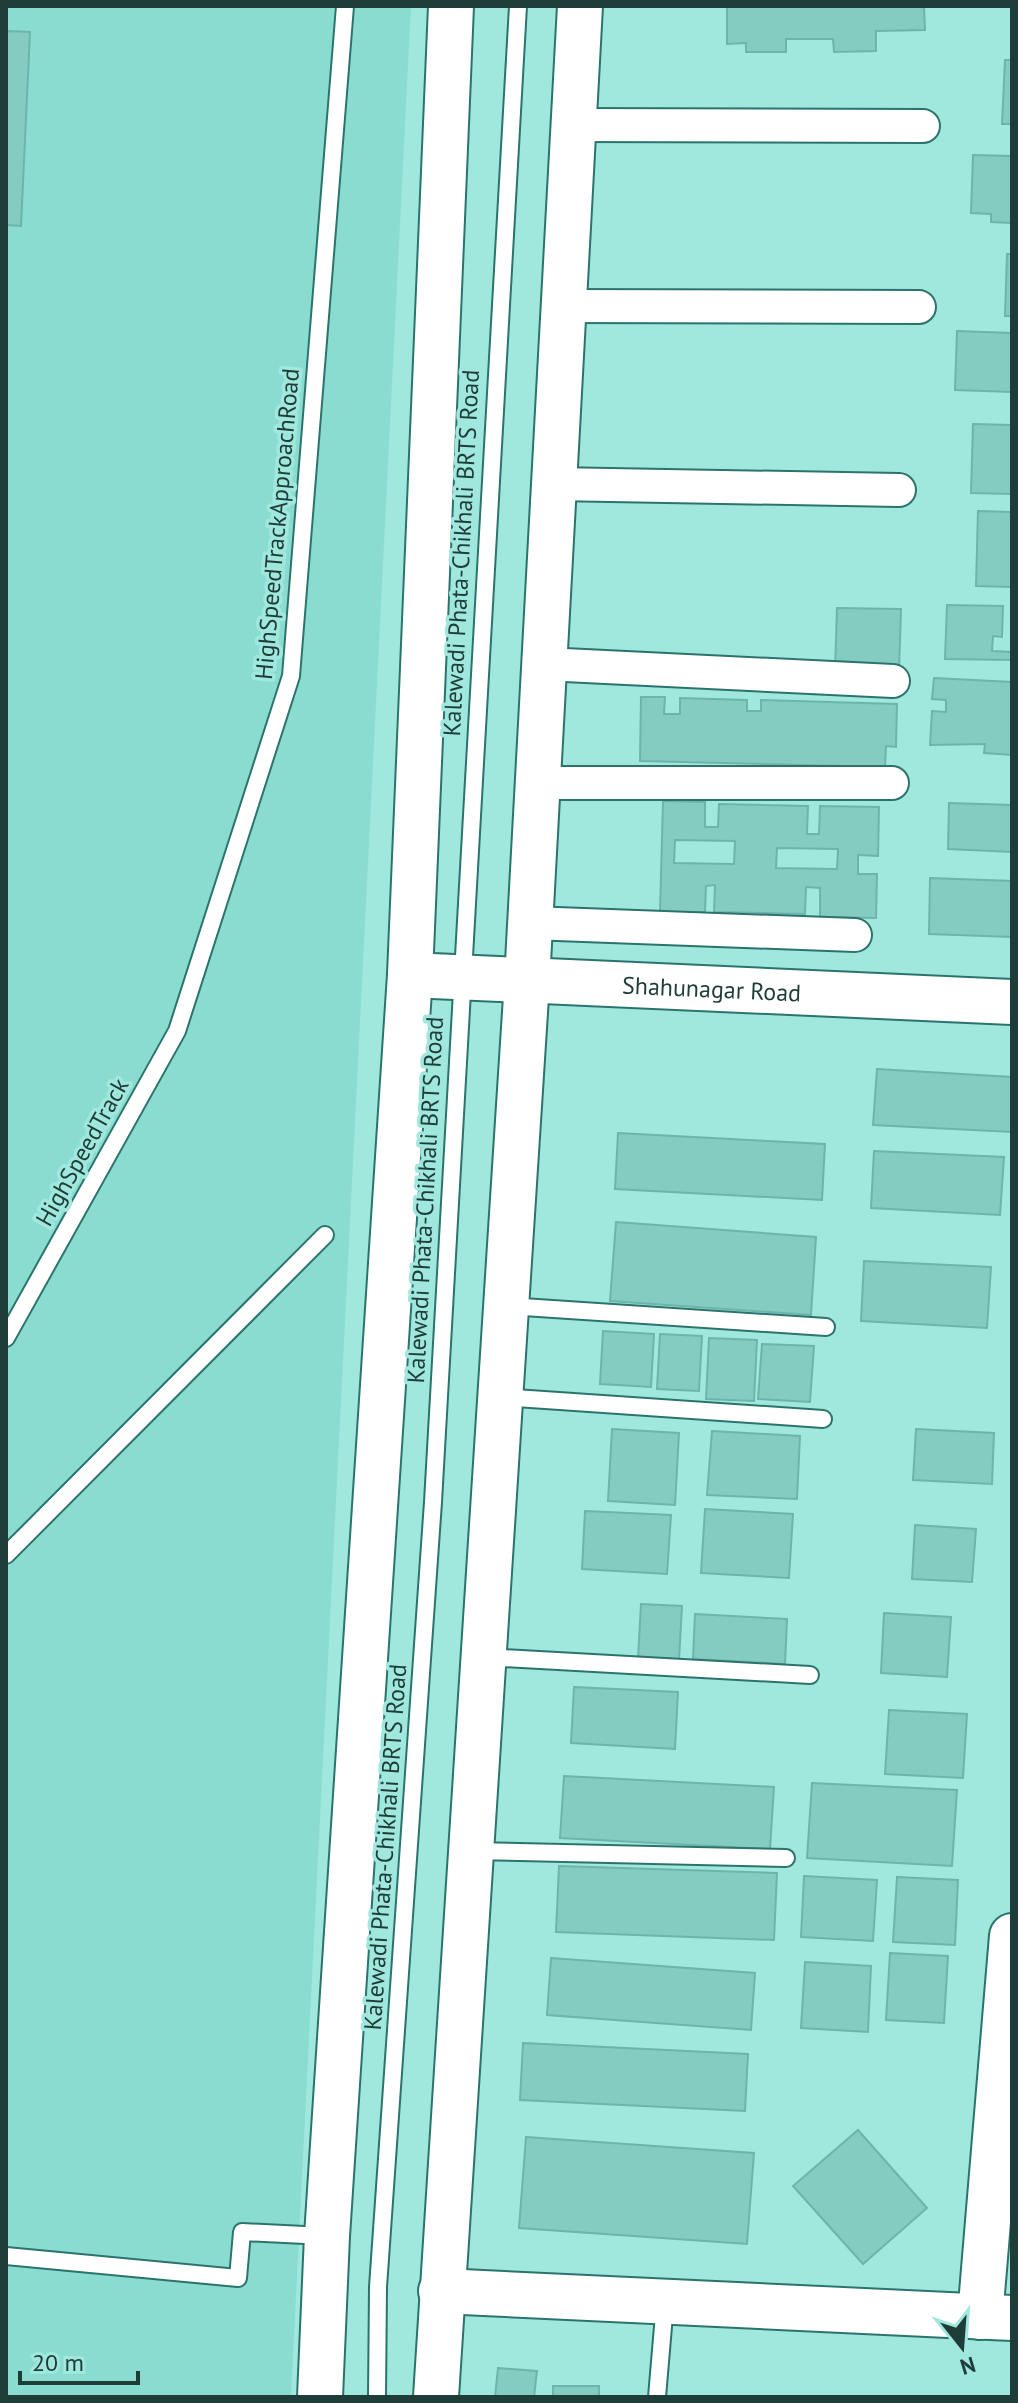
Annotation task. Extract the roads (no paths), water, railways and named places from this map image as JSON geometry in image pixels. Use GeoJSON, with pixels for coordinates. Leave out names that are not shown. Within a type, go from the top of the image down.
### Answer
{"type":"FeatureCollection","features":[{"type":"Feature","properties":{"kind":"main road"},"geometry":{"type":"LineString","coordinates":[[320,2397],[327,2236],[410,975],[451,6]]}},
{"type":"Feature","properties":{"kind":"main road"},"geometry":{"type":"LineString","coordinates":[[436,2397],[527,981],[580,6]]}},
{"type":"Feature","properties":{"kind":"main road","name":"Shahunagar Road"},"geometry":{"type":"LineString","coordinates":[[410,975],[1012,1002]]}},
{"type":"Feature","properties":{"kind":"main road"},"geometry":{"type":"LineString","coordinates":[[441,2291],[996,2318],[1012,1936]]}},
{"type":"Feature","properties":{"kind":"street"},"geometry":{"type":"LineString","coordinates":[[573,125],[923,126]]}},
{"type":"Feature","properties":{"kind":"street"},"geometry":{"type":"LineString","coordinates":[[563,306],[919,307]]}},
{"type":"Feature","properties":{"kind":"street"},"geometry":{"type":"LineString","coordinates":[[554,484],[899,490]]}},
{"type":"Feature","properties":{"kind":"street"},"geometry":{"type":"LineString","coordinates":[[544,664],[893,681]]}},
{"type":"Feature","properties":{"kind":"street"},"geometry":{"type":"LineString","coordinates":[[538,783],[892,783]]}},
{"type":"Feature","properties":{"kind":"street"},"geometry":{"type":"LineString","coordinates":[[530,923],[855,935]]}},
{"type":"Feature","properties":{"kind":"lane","name":"HighSpeedTrackApproachRoad"},"geometry":{"type":"LineString","coordinates":[[177,1031],[291,676],[345,6]]}},
{"type":"Feature","properties":{"kind":"lane","name":"Kalewadi Phata-Chikhali BRTS Road"},"geometry":{"type":"LineString","coordinates":[[377,2397],[378,2287],[433,1502],[460,977],[518,6]]}},
{"type":"Feature","properties":{"kind":"lane","name":"HighSpeedTrack"},"geometry":{"type":"LineString","coordinates":[[6,1338],[177,1031]]}},
{"type":"Feature","properties":{"kind":"lane"},"geometry":{"type":"LineString","coordinates":[[6,1555],[325,1235]]}},
{"type":"Feature","properties":{"kind":"lane"},"geometry":{"type":"LineString","coordinates":[[506,1305],[826,1327]]}},
{"type":"Feature","properties":{"kind":"lane"},"geometry":{"type":"LineString","coordinates":[[500,1397],[823,1419]]}},
{"type":"Feature","properties":{"kind":"lane"},"geometry":{"type":"LineString","coordinates":[[483,1657],[810,1675]]}},
{"type":"Feature","properties":{"kind":"lane"},"geometry":{"type":"LineString","coordinates":[[470,1851],[786,1858]]}},
{"type":"Feature","properties":{"kind":"lane"},"geometry":{"type":"LineString","coordinates":[[6,2256],[238,2278],[242,2232],[327,2236]]}},
{"type":"Feature","properties":{"kind":"lane"},"geometry":{"type":"LineString","coordinates":[[657,2397],[665,2301]]}}]}
